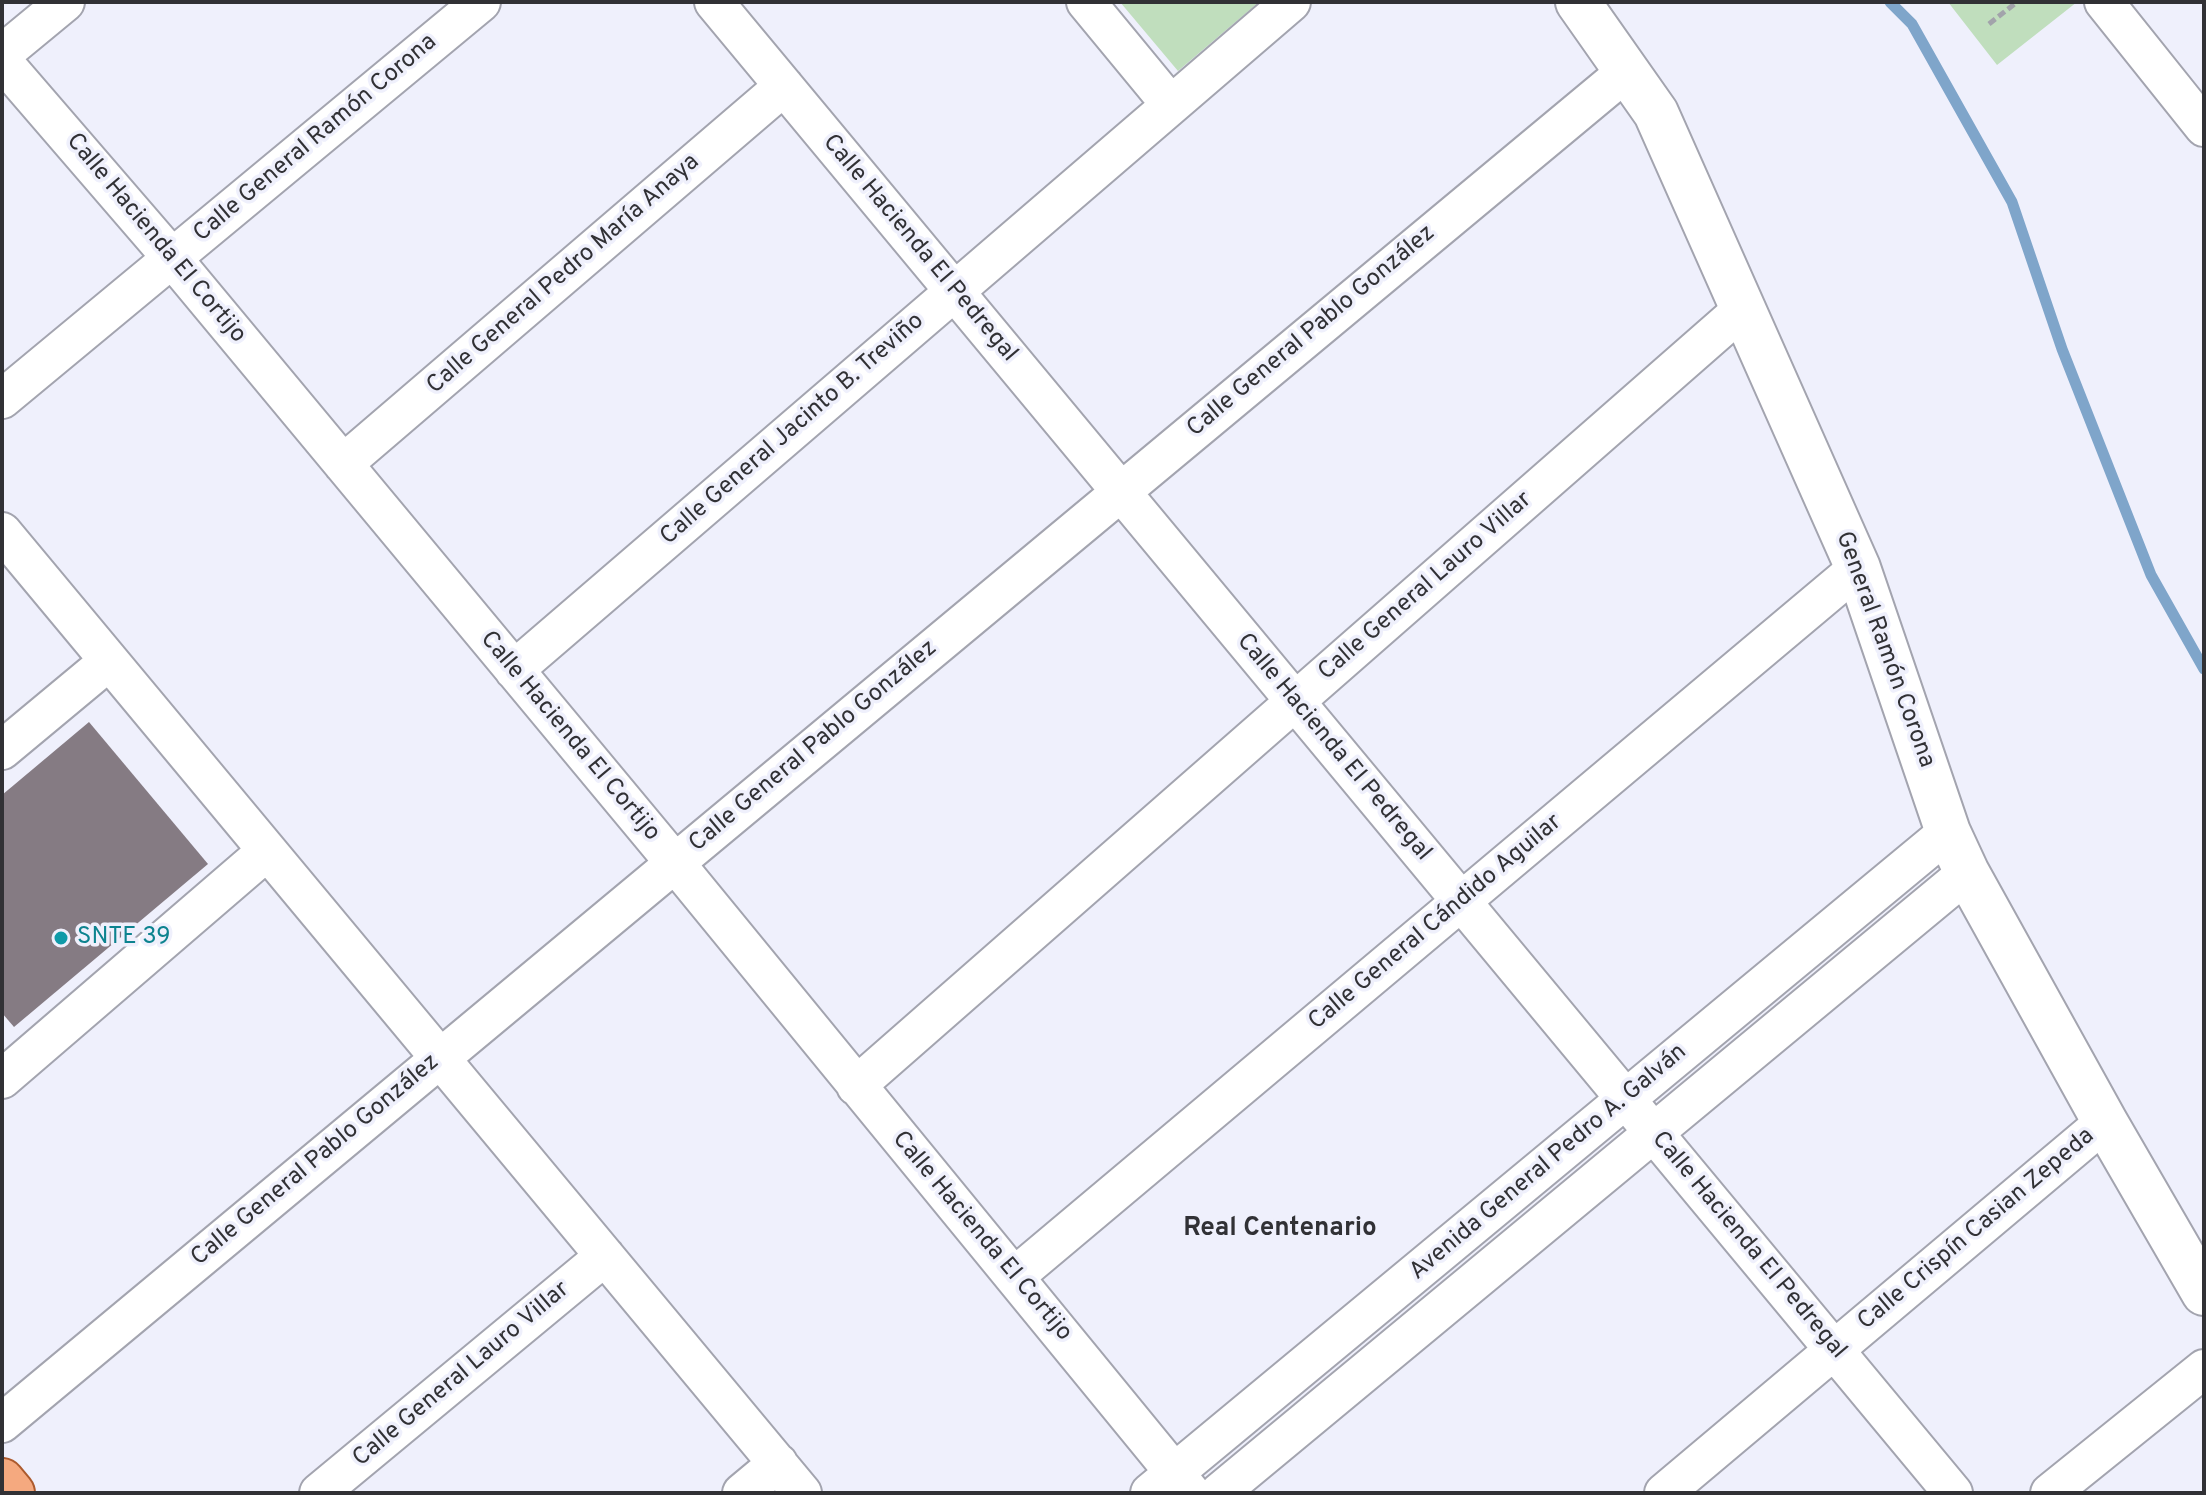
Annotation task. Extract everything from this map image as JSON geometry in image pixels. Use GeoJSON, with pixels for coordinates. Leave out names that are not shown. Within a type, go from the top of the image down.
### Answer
{"type":"FeatureCollection","features":[{"type":"Feature","properties":{"kind":"main road"},"geometry":{"type":"LineString","coordinates":[[2,1481],[12,1493]]}},
{"type":"Feature","properties":{"kind":"street"},"geometry":{"type":"LineString","coordinates":[[2,54],[65,2]]}},
{"type":"Feature","properties":{"kind":"street","name":"Calle General Ramón Corona"},"geometry":{"type":"LineString","coordinates":[[2,399],[481,2]]}},
{"type":"Feature","properties":{"kind":"street","name":"Calle Hacienda El Pedregal"},"geometry":{"type":"LineString","coordinates":[[714,2],[1953,1493]]}},
{"type":"Feature","properties":{"kind":"street"},"geometry":{"type":"LineString","coordinates":[[1086,2],[1171,105]]}},
{"type":"Feature","properties":{"kind":"street","name":"Calle General Jacinto B. Treviño"},"geometry":{"type":"LineString","coordinates":[[514,670],[1291,2]]}},
{"type":"Feature","properties":{"kind":"street","name":"General Ramón Corona"},"geometry":{"type":"LineString","coordinates":[[1578,2],[1656,113],[1858,568],[1948,832],[1967,873],[2204,1293]]}},
{"type":"Feature","properties":{"kind":"street"},"geometry":{"type":"LineString","coordinates":[[2104,2],[2204,127]]}},
{"type":"Feature","properties":{"kind":"street","name":"Calle Hacienda El Cortijo"},"geometry":{"type":"LineString","coordinates":[[2,61],[172,258],[675,863],[1014,1277],[1172,1486]]}},
{"type":"Feature","properties":{"kind":"street","name":"Calle General Pablo González"},"geometry":{"type":"LineString","coordinates":[[2,1423],[1627,71]]}},
{"type":"Feature","properties":{"kind":"street","name":"Calle General Pedro María Anaya"},"geometry":{"type":"LineString","coordinates":[[343,464],[784,86]]}},
{"type":"Feature","properties":{"kind":"street","name":"Calle General Lauro Villar"},"geometry":{"type":"LineString","coordinates":[[856,1086],[1743,309]]}},
{"type":"Feature","properties":{"kind":"street"},"geometry":{"type":"LineString","coordinates":[[2,532],[802,1493]]}},
{"type":"Feature","properties":{"kind":"street","name":"Calle General Cándido Aguilar"},"geometry":{"type":"LineString","coordinates":[[1014,1277],[1858,568]]}},
{"type":"Feature","properties":{"kind":"street"},"geometry":{"type":"LineString","coordinates":[[2,750],[109,661]]}},
{"type":"Feature","properties":{"kind":"street","name":"Avenida General Pedro A. Galván"},"geometry":{"type":"LineString","coordinates":[[1172,1486],[1626,1099],[1948,832]]}},
{"type":"Feature","properties":{"kind":"street"},"geometry":{"type":"LineString","coordinates":[[2,1079],[267,851]]}},
{"type":"Feature","properties":{"kind":"street","name":"Avenida General Pedro A. Galván"},"geometry":{"type":"LineString","coordinates":[[1219,1493],[1967,873]]}},
{"type":"Feature","properties":{"kind":"street","name":"Calle Crispín Casian Zepeda"},"geometry":{"type":"LineString","coordinates":[[1664,1493],[2105,1122]]}},
{"type":"Feature","properties":{"kind":"street","name":"Calle General Lauro Villar"},"geometry":{"type":"LineString","coordinates":[[319,1493],[605,1256]]}},
{"type":"Feature","properties":{"kind":"street"},"geometry":{"type":"LineString","coordinates":[[2050,1493],[2204,1369]]}},
{"type":"Feature","properties":{"kind":"street"},"geometry":{"type":"LineString","coordinates":[[742,1493],[778,1463]]}},
{"type":"Feature","properties":{"kind":"path"},"geometry":{"type":"LineString","coordinates":[[1989,24],[2013,3]]}},
{"type":"Feature","properties":{"kind":"green space"},"geometry":{"type":"Polygon","coordinates":[[[1120,2],[1259,2],[1178,71],[1120,2]]]}},
{"type":"Feature","properties":{"kind":"green space"},"geometry":{"type":"Polygon","coordinates":[[[1948,2],[2077,2],[1997,65],[1948,2]]]}},
{"type":"Feature","properties":{"kind":"building","name":"SNTE 39"},"geometry":{"type":"Polygon","coordinates":[[[89,722],[208,864],[14,1027],[2,1013],[2,795],[89,722]]]}},
{"type":"Feature","properties":{"kind":"waterway"},"geometry":{"type":"LineString","coordinates":[[1890,2],[1912,24],[2012,202],[2062,349],[2151,575],[2204,669]]}},
{"type":"Feature","properties":{"kind":"place","name":"SNTE 39"},"geometry":{"type":"Point","coordinates":[61,938]}},
{"type":"Feature","properties":{"kind":"district","name":"Real Centenario"},"geometry":{"type":"Point","coordinates":[1280,1230]}}]}
